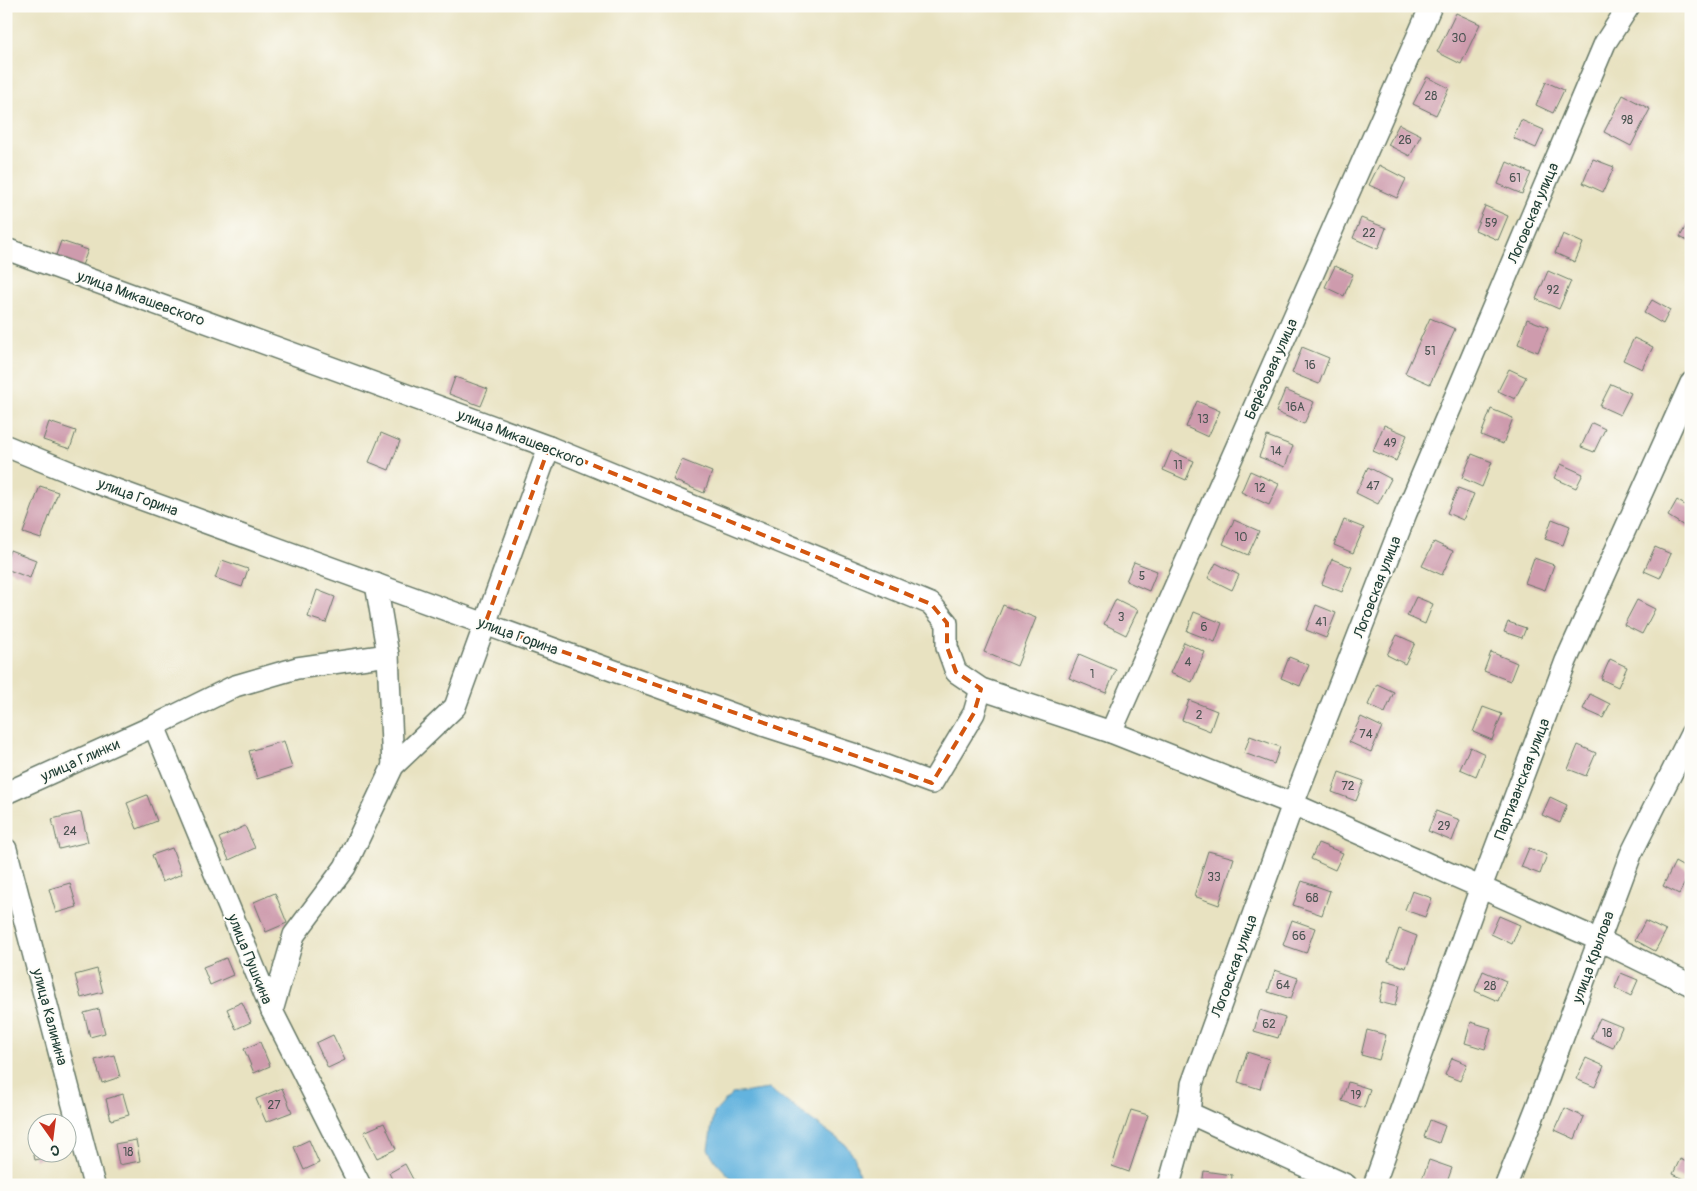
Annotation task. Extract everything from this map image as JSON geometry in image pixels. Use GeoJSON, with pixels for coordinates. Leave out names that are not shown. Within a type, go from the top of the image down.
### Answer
{"type":"FeatureCollection","features":[{"type":"Feature","properties":{"kind":"street","name":"Берёзовая улица"},"geometry":{"type":"LineString","coordinates":[[1111,732],[1431,6]]}},
{"type":"Feature","properties":{"kind":"street","name":"Логовская улица"},"geometry":{"type":"LineString","coordinates":[[1170,1185],[1189,1113],[1192,1084],[1293,804],[1410,504],[1605,43],[1629,6]]}},
{"type":"Feature","properties":{"kind":"street","name":"улица Микашевского"},"geometry":{"type":"LineString","coordinates":[[6,249],[549,447],[931,604],[947,623],[947,647],[956,672],[981,688],[1111,732],[1293,804],[1481,886],[1599,940],[1691,986]]}},
{"type":"Feature","properties":{"kind":"street","name":"Партизанская улица"},"geometry":{"type":"LineString","coordinates":[[1374,1185],[1481,886],[1566,661],[1691,383]]}},
{"type":"Feature","properties":{"kind":"street","name":"улица Горина"},"geometry":{"type":"LineString","coordinates":[[6,446],[90,480],[485,624],[763,725],[856,755],[932,783],[974,713],[981,688]]}},
{"type":"Feature","properties":{"kind":"street"},"geometry":{"type":"LineString","coordinates":[[272,1011],[294,935],[345,867],[393,766],[455,707],[549,447]]}},
{"type":"Feature","properties":{"kind":"street"},"geometry":{"type":"LineString","coordinates":[[376,584],[388,655],[393,766]]}},
{"type":"Feature","properties":{"kind":"street","name":"улица Глинки"},"geometry":{"type":"LineString","coordinates":[[6,793],[154,726],[235,686],[296,668],[388,655]]}},
{"type":"Feature","properties":{"kind":"street","name":"улица Пушкина"},"geometry":{"type":"LineString","coordinates":[[154,726],[272,1011],[360,1185]]}},
{"type":"Feature","properties":{"kind":"street","name":"улица Крылова"},"geometry":{"type":"LineString","coordinates":[[1506,1185],[1631,854],[1691,734]]}},
{"type":"Feature","properties":{"kind":"street","name":"улица Калинина"},"geometry":{"type":"LineString","coordinates":[[6,849],[94,1185]]}},
{"type":"Feature","properties":{"kind":"street"},"geometry":{"type":"LineString","coordinates":[[6,915],[18,894]]}},
{"type":"Feature","properties":{"kind":"street"},"geometry":{"type":"LineString","coordinates":[[1189,1113],[1346,1185]]}},
{"type":"Feature","properties":{"kind":"highlighted area"},"geometry":{"type":"Polygon","coordinates":[[[549,447],[931,604],[947,623],[947,647],[956,672],[981,689],[974,713],[932,783],[485,624],[549,447]]]}},
{"type":"Feature","properties":{"kind":"water"},"geometry":{"type":"Polygon","coordinates":[[[769,1089],[845,1144],[855,1158],[861,1185],[738,1185],[716,1162],[708,1149],[714,1113],[732,1094],[769,1089]]]}},
{"type":"Feature","properties":{"kind":"building"},"geometry":{"type":"Polygon","coordinates":[[[1456,13],[1480,24],[1461,64],[1437,52],[1456,13]]]}},
{"type":"Feature","properties":{"kind":"building"},"geometry":{"type":"Polygon","coordinates":[[[1427,77],[1449,88],[1436,115],[1413,104],[1427,77]]]}},
{"type":"Feature","properties":{"kind":"building"},"geometry":{"type":"Polygon","coordinates":[[[1546,82],[1564,90],[1553,113],[1536,105],[1546,82]]]}},
{"type":"Feature","properties":{"kind":"building"},"geometry":{"type":"Polygon","coordinates":[[[1623,95],[1650,109],[1631,146],[1604,132],[1623,95]]]}},
{"type":"Feature","properties":{"kind":"building"},"geometry":{"type":"Polygon","coordinates":[[[1521,120],[1544,130],[1536,148],[1513,138],[1521,120]]]}},
{"type":"Feature","properties":{"kind":"building"},"geometry":{"type":"Polygon","coordinates":[[[1399,124],[1421,135],[1410,156],[1388,145],[1399,124]]]}},
{"type":"Feature","properties":{"kind":"building"},"geometry":{"type":"Polygon","coordinates":[[[1593,159],[1614,167],[1603,192],[1583,183],[1593,159]]]}},
{"type":"Feature","properties":{"kind":"building"},"geometry":{"type":"Polygon","coordinates":[[[1507,162],[1531,173],[1522,194],[1498,184],[1507,162]]]}},
{"type":"Feature","properties":{"kind":"building"},"geometry":{"type":"Polygon","coordinates":[[[1379,165],[1406,179],[1397,198],[1369,185],[1379,165]]]}},
{"type":"Feature","properties":{"kind":"building"},"geometry":{"type":"Polygon","coordinates":[[[1485,206],[1508,216],[1498,240],[1475,230],[1485,206]]]}},
{"type":"Feature","properties":{"kind":"building"},"geometry":{"type":"Polygon","coordinates":[[[1691,217],[1691,243],[1680,237],[1691,217]]]}},
{"type":"Feature","properties":{"kind":"building"},"geometry":{"type":"Polygon","coordinates":[[[1361,218],[1386,228],[1378,249],[1353,238],[1361,218]]]}},
{"type":"Feature","properties":{"kind":"building"},"geometry":{"type":"Polygon","coordinates":[[[1563,234],[1583,243],[1575,262],[1555,253],[1563,234]]]}},
{"type":"Feature","properties":{"kind":"building"},"geometry":{"type":"Polygon","coordinates":[[[61,241],[88,250],[81,268],[55,258],[61,241]]]}},
{"type":"Feature","properties":{"kind":"building"},"geometry":{"type":"Polygon","coordinates":[[[1335,266],[1353,274],[1344,296],[1325,287],[1335,266]]]}},
{"type":"Feature","properties":{"kind":"building"},"geometry":{"type":"Polygon","coordinates":[[[1548,271],[1571,281],[1559,309],[1536,299],[1548,271]]]}},
{"type":"Feature","properties":{"kind":"building"},"geometry":{"type":"Polygon","coordinates":[[[1652,300],[1670,310],[1663,324],[1644,313],[1652,300]]]}},
{"type":"Feature","properties":{"kind":"building"},"geometry":{"type":"Polygon","coordinates":[[[1430,318],[1455,329],[1430,384],[1405,373],[1430,318]]]}},
{"type":"Feature","properties":{"kind":"building"},"geometry":{"type":"Polygon","coordinates":[[[1527,319],[1548,327],[1538,352],[1518,344],[1527,319]]]}},
{"type":"Feature","properties":{"kind":"building"},"geometry":{"type":"Polygon","coordinates":[[[1634,338],[1653,347],[1642,369],[1623,360],[1634,338]]]}},
{"type":"Feature","properties":{"kind":"building"},"geometry":{"type":"Polygon","coordinates":[[[1302,347],[1329,358],[1319,384],[1292,373],[1302,347]]]}},
{"type":"Feature","properties":{"kind":"building"},"geometry":{"type":"Polygon","coordinates":[[[1509,369],[1526,377],[1515,399],[1498,391],[1509,369]]]}},
{"type":"Feature","properties":{"kind":"building"},"geometry":{"type":"Polygon","coordinates":[[[455,377],[488,389],[481,406],[449,394],[455,377]]]}},
{"type":"Feature","properties":{"kind":"building"},"geometry":{"type":"Polygon","coordinates":[[[1611,384],[1631,393],[1620,415],[1600,406],[1611,384]]]}},
{"type":"Feature","properties":{"kind":"building"},"geometry":{"type":"Polygon","coordinates":[[[1285,390],[1314,402],[1304,424],[1276,412],[1285,390]]]}},
{"type":"Feature","properties":{"kind":"building"},"geometry":{"type":"Polygon","coordinates":[[[1197,401],[1220,411],[1208,437],[1186,427],[1197,401]]]}},
{"type":"Feature","properties":{"kind":"building"},"geometry":{"type":"Polygon","coordinates":[[[1491,409],[1513,418],[1503,444],[1481,435],[1491,409]]]}},
{"type":"Feature","properties":{"kind":"building"},"geometry":{"type":"Polygon","coordinates":[[[49,422],[76,431],[70,449],[43,440],[49,422]]]}},
{"type":"Feature","properties":{"kind":"building"},"geometry":{"type":"Polygon","coordinates":[[[1592,423],[1605,429],[1594,452],[1581,447],[1592,423]]]}},
{"type":"Feature","properties":{"kind":"building"},"geometry":{"type":"Polygon","coordinates":[[[1384,425],[1407,435],[1396,461],[1373,451],[1384,425]]]}},
{"type":"Feature","properties":{"kind":"building"},"geometry":{"type":"Polygon","coordinates":[[[381,433],[400,441],[389,470],[369,462],[381,433]]]}},
{"type":"Feature","properties":{"kind":"building"},"geometry":{"type":"Polygon","coordinates":[[[1267,436],[1293,446],[1285,467],[1259,457],[1267,436]]]}},
{"type":"Feature","properties":{"kind":"building"},"geometry":{"type":"Polygon","coordinates":[[[1171,451],[1194,461],[1186,480],[1163,470],[1171,451]]]}},
{"type":"Feature","properties":{"kind":"building"},"geometry":{"type":"Polygon","coordinates":[[[1472,454],[1492,462],[1482,487],[1462,478],[1472,454]]]}},
{"type":"Feature","properties":{"kind":"building"},"geometry":{"type":"Polygon","coordinates":[[[682,460],[712,472],[704,493],[673,480],[682,460]]]}},
{"type":"Feature","properties":{"kind":"building"},"geometry":{"type":"Polygon","coordinates":[[[1561,464],[1583,474],[1576,488],[1554,478],[1561,464]]]}},
{"type":"Feature","properties":{"kind":"building"},"geometry":{"type":"Polygon","coordinates":[[[1368,467],[1391,479],[1378,504],[1356,493],[1368,467]]]}},
{"type":"Feature","properties":{"kind":"building"},"geometry":{"type":"Polygon","coordinates":[[[1250,471],[1279,484],[1269,505],[1241,492],[1250,471]]]}},
{"type":"Feature","properties":{"kind":"building"},"geometry":{"type":"Polygon","coordinates":[[[40,486],[58,492],[41,539],[23,533],[40,486]]]}},
{"type":"Feature","properties":{"kind":"building"},"geometry":{"type":"Polygon","coordinates":[[[1458,488],[1474,494],[1463,520],[1447,513],[1458,488]]]}},
{"type":"Feature","properties":{"kind":"building"},"geometry":{"type":"Polygon","coordinates":[[[1677,500],[1691,509],[1691,526],[1689,529],[1668,516],[1677,500]]]}},
{"type":"Feature","properties":{"kind":"building"},"geometry":{"type":"Polygon","coordinates":[[[1552,519],[1570,526],[1563,545],[1545,539],[1552,519]]]}},
{"type":"Feature","properties":{"kind":"building"},"geometry":{"type":"Polygon","coordinates":[[[1234,520],[1259,531],[1248,555],[1223,544],[1234,520]]]}},
{"type":"Feature","properties":{"kind":"building"},"geometry":{"type":"Polygon","coordinates":[[[1344,520],[1364,528],[1353,553],[1334,545],[1344,520]]]}},
{"type":"Feature","properties":{"kind":"building"},"geometry":{"type":"Polygon","coordinates":[[[1434,542],[1453,551],[1442,575],[1422,566],[1434,542]]]}},
{"type":"Feature","properties":{"kind":"building"},"geometry":{"type":"Polygon","coordinates":[[[1655,547],[1671,554],[1660,578],[1644,571],[1655,547]]]}},
{"type":"Feature","properties":{"kind":"building"},"geometry":{"type":"Polygon","coordinates":[[[10,550],[36,560],[30,578],[6,569],[6,561],[10,550]]]}},
{"type":"Feature","properties":{"kind":"building"},"geometry":{"type":"Polygon","coordinates":[[[1534,558],[1554,565],[1545,590],[1525,583],[1534,558]]]}},
{"type":"Feature","properties":{"kind":"building"},"geometry":{"type":"Polygon","coordinates":[[[1332,559],[1352,567],[1342,592],[1322,584],[1332,559]]]}},
{"type":"Feature","properties":{"kind":"building"},"geometry":{"type":"Polygon","coordinates":[[[222,560],[248,569],[242,587],[215,578],[222,560]]]}},
{"type":"Feature","properties":{"kind":"building"},"geometry":{"type":"Polygon","coordinates":[[[1134,562],[1157,571],[1149,591],[1126,581],[1134,562]]]}},
{"type":"Feature","properties":{"kind":"building"},"geometry":{"type":"Polygon","coordinates":[[[1216,563],[1239,575],[1232,590],[1208,578],[1216,563]]]}},
{"type":"Feature","properties":{"kind":"building"},"geometry":{"type":"Polygon","coordinates":[[[317,590],[335,597],[326,623],[308,617],[317,590]]]}},
{"type":"Feature","properties":{"kind":"building"},"geometry":{"type":"Polygon","coordinates":[[[1416,597],[1433,604],[1425,624],[1407,616],[1416,597]]]}},
{"type":"Feature","properties":{"kind":"building"},"geometry":{"type":"Polygon","coordinates":[[[1116,599],[1138,610],[1126,635],[1104,624],[1116,599]]]}},
{"type":"Feature","properties":{"kind":"building"},"geometry":{"type":"Polygon","coordinates":[[[1637,600],[1655,609],[1642,634],[1624,625],[1637,600]]]}},
{"type":"Feature","properties":{"kind":"building"},"geometry":{"type":"Polygon","coordinates":[[[1003,605],[1036,618],[1017,666],[984,652],[1003,605]]]}},
{"type":"Feature","properties":{"kind":"building"},"geometry":{"type":"Polygon","coordinates":[[[1316,605],[1336,613],[1326,638],[1306,630],[1316,605]]]}},
{"type":"Feature","properties":{"kind":"building"},"geometry":{"type":"Polygon","coordinates":[[[1194,612],[1222,623],[1215,642],[1187,631],[1194,612]]]}},
{"type":"Feature","properties":{"kind":"building"},"geometry":{"type":"Polygon","coordinates":[[[1508,622],[1526,628],[1522,638],[1504,632],[1508,622]]]}},
{"type":"Feature","properties":{"kind":"building"},"geometry":{"type":"Polygon","coordinates":[[[1397,635],[1415,643],[1405,664],[1387,655],[1397,635]]]}},
{"type":"Feature","properties":{"kind":"building"},"geometry":{"type":"Polygon","coordinates":[[[1184,642],[1205,652],[1192,682],[1170,673],[1184,642]]]}},
{"type":"Feature","properties":{"kind":"building"},"geometry":{"type":"Polygon","coordinates":[[[1491,652],[1517,663],[1510,681],[1484,671],[1491,652]]]}},
{"type":"Feature","properties":{"kind":"building"},"geometry":{"type":"Polygon","coordinates":[[[1079,654],[1116,670],[1106,693],[1069,678],[1079,654]]]}},
{"type":"Feature","properties":{"kind":"building"},"geometry":{"type":"Polygon","coordinates":[[[1289,657],[1309,665],[1300,686],[1281,678],[1289,657]]]}},
{"type":"Feature","properties":{"kind":"building"},"geometry":{"type":"Polygon","coordinates":[[[1610,659],[1627,667],[1618,687],[1601,679],[1610,659]]]}},
{"type":"Feature","properties":{"kind":"building"},"geometry":{"type":"Polygon","coordinates":[[[1377,684],[1394,692],[1385,713],[1368,705],[1377,684]]]}},
{"type":"Feature","properties":{"kind":"building"},"geometry":{"type":"Polygon","coordinates":[[[1590,694],[1610,704],[1603,718],[1583,709],[1590,694]]]}},
{"type":"Feature","properties":{"kind":"building"},"geometry":{"type":"Polygon","coordinates":[[[1189,700],[1217,711],[1210,731],[1182,720],[1189,700]]]}},
{"type":"Feature","properties":{"kind":"building"},"geometry":{"type":"Polygon","coordinates":[[[1483,707],[1502,714],[1492,740],[1473,732],[1483,707]]]}},
{"type":"Feature","properties":{"kind":"building"},"geometry":{"type":"Polygon","coordinates":[[[1361,717],[1382,727],[1371,752],[1349,742],[1361,717]]]}},
{"type":"Feature","properties":{"kind":"building"},"geometry":{"type":"Polygon","coordinates":[[[1250,736],[1280,747],[1274,764],[1244,753],[1250,736]]]}},
{"type":"Feature","properties":{"kind":"building"},"geometry":{"type":"Polygon","coordinates":[[[284,741],[292,768],[257,779],[249,751],[284,741]]]}},
{"type":"Feature","properties":{"kind":"building"},"geometry":{"type":"Polygon","coordinates":[[[1578,745],[1596,753],[1586,776],[1568,769],[1578,745]]]}},
{"type":"Feature","properties":{"kind":"building"},"geometry":{"type":"Polygon","coordinates":[[[1470,747],[1485,754],[1476,776],[1460,769],[1470,747]]]}},
{"type":"Feature","properties":{"kind":"building"},"geometry":{"type":"Polygon","coordinates":[[[1339,772],[1364,781],[1356,801],[1332,792],[1339,772]]]}},
{"type":"Feature","properties":{"kind":"building"},"geometry":{"type":"Polygon","coordinates":[[[147,795],[157,821],[137,829],[127,803],[147,795]]]}},
{"type":"Feature","properties":{"kind":"building"},"geometry":{"type":"Polygon","coordinates":[[[1550,797],[1567,805],[1560,823],[1542,815],[1550,797]]]}},
{"type":"Feature","properties":{"kind":"building"},"geometry":{"type":"Polygon","coordinates":[[[1436,811],[1460,820],[1452,841],[1428,831],[1436,811]]]}},
{"type":"Feature","properties":{"kind":"building"},"geometry":{"type":"Polygon","coordinates":[[[81,812],[88,842],[59,849],[52,819],[81,812]]]}},
{"type":"Feature","properties":{"kind":"building"},"geometry":{"type":"Polygon","coordinates":[[[245,826],[255,848],[229,860],[219,838],[245,826]]]}},
{"type":"Feature","properties":{"kind":"building"},"geometry":{"type":"Polygon","coordinates":[[[1318,843],[1343,853],[1335,870],[1311,859],[1318,843]]]}},
{"type":"Feature","properties":{"kind":"building"},"geometry":{"type":"Polygon","coordinates":[[[172,848],[182,874],[162,882],[152,855],[172,848]]]}},
{"type":"Feature","properties":{"kind":"building"},"geometry":{"type":"Polygon","coordinates":[[[1529,848],[1547,855],[1540,874],[1521,867],[1529,848]]]}},
{"type":"Feature","properties":{"kind":"building"},"geometry":{"type":"Polygon","coordinates":[[[1208,851],[1234,858],[1219,905],[1194,896],[1208,851]]]}},
{"type":"Feature","properties":{"kind":"building"},"geometry":{"type":"Polygon","coordinates":[[[1675,862],[1691,871],[1679,894],[1663,886],[1675,862]]]}},
{"type":"Feature","properties":{"kind":"building"},"geometry":{"type":"Polygon","coordinates":[[[1302,881],[1330,891],[1322,915],[1293,905],[1302,881]]]}},
{"type":"Feature","properties":{"kind":"building"},"geometry":{"type":"Polygon","coordinates":[[[70,883],[77,907],[56,913],[49,889],[70,883]]]}},
{"type":"Feature","properties":{"kind":"building"},"geometry":{"type":"Polygon","coordinates":[[[1412,891],[1432,898],[1425,917],[1405,910],[1412,891]]]}},
{"type":"Feature","properties":{"kind":"building"},"geometry":{"type":"Polygon","coordinates":[[[275,893],[287,923],[266,932],[254,902],[275,893]]]}},
{"type":"Feature","properties":{"kind":"building"},"geometry":{"type":"Polygon","coordinates":[[[1499,916],[1520,925],[1512,944],[1491,934],[1499,916]]]}},
{"type":"Feature","properties":{"kind":"building"},"geometry":{"type":"Polygon","coordinates":[[[1292,920],[1315,928],[1306,953],[1283,945],[1292,920]]]}},
{"type":"Feature","properties":{"kind":"building"},"geometry":{"type":"Polygon","coordinates":[[[1645,921],[1666,931],[1655,951],[1635,940],[1645,921]]]}},
{"type":"Feature","properties":{"kind":"building"},"geometry":{"type":"Polygon","coordinates":[[[1399,929],[1417,936],[1406,968],[1388,961],[1399,929]]]}},
{"type":"Feature","properties":{"kind":"building"},"geometry":{"type":"Polygon","coordinates":[[[226,958],[233,975],[210,985],[203,967],[226,958]]]}},
{"type":"Feature","properties":{"kind":"building"},"geometry":{"type":"Polygon","coordinates":[[[97,969],[103,992],[81,998],[75,975],[97,969]]]}},
{"type":"Feature","properties":{"kind":"building"},"geometry":{"type":"Polygon","coordinates":[[[1275,970],[1298,978],[1291,999],[1268,992],[1275,970]]]}},
{"type":"Feature","properties":{"kind":"building"},"geometry":{"type":"Polygon","coordinates":[[[1483,971],[1506,981],[1498,1001],[1475,991],[1483,971]]]}},
{"type":"Feature","properties":{"kind":"building"},"geometry":{"type":"Polygon","coordinates":[[[1621,973],[1638,980],[1631,996],[1615,988],[1621,973]]]}},
{"type":"Feature","properties":{"kind":"building"},"geometry":{"type":"Polygon","coordinates":[[[1384,981],[1400,985],[1395,1006],[1379,1002],[1384,981]]]}},
{"type":"Feature","properties":{"kind":"building"},"geometry":{"type":"Polygon","coordinates":[[[242,1002],[251,1022],[236,1029],[227,1009],[242,1002]]]}},
{"type":"Feature","properties":{"kind":"building"},"geometry":{"type":"Polygon","coordinates":[[[99,1009],[105,1033],[90,1037],[84,1013],[99,1009]]]}},
{"type":"Feature","properties":{"kind":"building"},"geometry":{"type":"Polygon","coordinates":[[[1260,1010],[1285,1018],[1278,1038],[1254,1031],[1260,1010]]]}},
{"type":"Feature","properties":{"kind":"building"},"geometry":{"type":"Polygon","coordinates":[[[1600,1018],[1622,1027],[1613,1048],[1591,1038],[1600,1018]]]}},
{"type":"Feature","properties":{"kind":"building"},"geometry":{"type":"Polygon","coordinates":[[[1471,1022],[1491,1028],[1485,1049],[1465,1043],[1471,1022]]]}},
{"type":"Feature","properties":{"kind":"building"},"geometry":{"type":"Polygon","coordinates":[[[1367,1030],[1386,1035],[1379,1060],[1361,1055],[1367,1030]]]}},
{"type":"Feature","properties":{"kind":"building"},"geometry":{"type":"Polygon","coordinates":[[[333,1035],[345,1060],[328,1068],[316,1043],[333,1035]]]}},
{"type":"Feature","properties":{"kind":"building"},"geometry":{"type":"Polygon","coordinates":[[[260,1042],[270,1066],[254,1073],[244,1049],[260,1042]]]}},
{"type":"Feature","properties":{"kind":"building"},"geometry":{"type":"Polygon","coordinates":[[[1247,1052],[1269,1059],[1260,1089],[1238,1082],[1247,1052]]]}},
{"type":"Feature","properties":{"kind":"building"},"geometry":{"type":"Polygon","coordinates":[[[114,1055],[120,1077],[102,1083],[95,1060],[114,1055]]]}},
{"type":"Feature","properties":{"kind":"building"},"geometry":{"type":"Polygon","coordinates":[[[1452,1058],[1467,1064],[1460,1081],[1445,1075],[1452,1058]]]}},
{"type":"Feature","properties":{"kind":"building"},"geometry":{"type":"Polygon","coordinates":[[[1586,1058],[1604,1066],[1595,1087],[1576,1079],[1586,1058]]]}},
{"type":"Feature","properties":{"kind":"building"},"geometry":{"type":"Polygon","coordinates":[[[1348,1082],[1370,1089],[1364,1108],[1342,1101],[1348,1082]]]}},
{"type":"Feature","properties":{"kind":"building"},"geometry":{"type":"Polygon","coordinates":[[[282,1088],[292,1112],[266,1122],[256,1099],[282,1088]]]}},
{"type":"Feature","properties":{"kind":"building"},"geometry":{"type":"Polygon","coordinates":[[[123,1094],[129,1115],[111,1120],[106,1099],[123,1094]]]}},
{"type":"Feature","properties":{"kind":"building"},"geometry":{"type":"Polygon","coordinates":[[[1565,1108],[1584,1117],[1575,1139],[1555,1130],[1565,1108]]]}},
{"type":"Feature","properties":{"kind":"building"},"geometry":{"type":"Polygon","coordinates":[[[1131,1110],[1148,1115],[1129,1172],[1112,1166],[1131,1110]]]}},
{"type":"Feature","properties":{"kind":"building"},"geometry":{"type":"Polygon","coordinates":[[[1430,1120],[1445,1126],[1439,1143],[1424,1137],[1430,1120]]]}},
{"type":"Feature","properties":{"kind":"building"},"geometry":{"type":"Polygon","coordinates":[[[384,1123],[396,1149],[377,1158],[364,1132],[384,1123]]]}},
{"type":"Feature","properties":{"kind":"building"},"geometry":{"type":"Polygon","coordinates":[[[136,1140],[140,1161],[119,1165],[115,1144],[136,1140]]]}},
{"type":"Feature","properties":{"kind":"building"},"geometry":{"type":"Polygon","coordinates":[[[309,1140],[319,1163],[304,1170],[294,1147],[309,1140]]]}},
{"type":"Feature","properties":{"kind":"building"},"geometry":{"type":"Polygon","coordinates":[[[1680,1159],[1691,1164],[1691,1182],[1673,1174],[1680,1159]]]}},
{"type":"Feature","properties":{"kind":"building"},"geometry":{"type":"Polygon","coordinates":[[[1429,1160],[1452,1168],[1446,1185],[1428,1185],[1421,1182],[1429,1160]]]}},
{"type":"Feature","properties":{"kind":"building"},"geometry":{"type":"Polygon","coordinates":[[[405,1164],[416,1185],[395,1185],[389,1173],[405,1164]]]}},
{"type":"Feature","properties":{"kind":"building"},"geometry":{"type":"Polygon","coordinates":[[[1204,1171],[1232,1175],[1231,1185],[1202,1185],[1204,1171]]]}}]}
